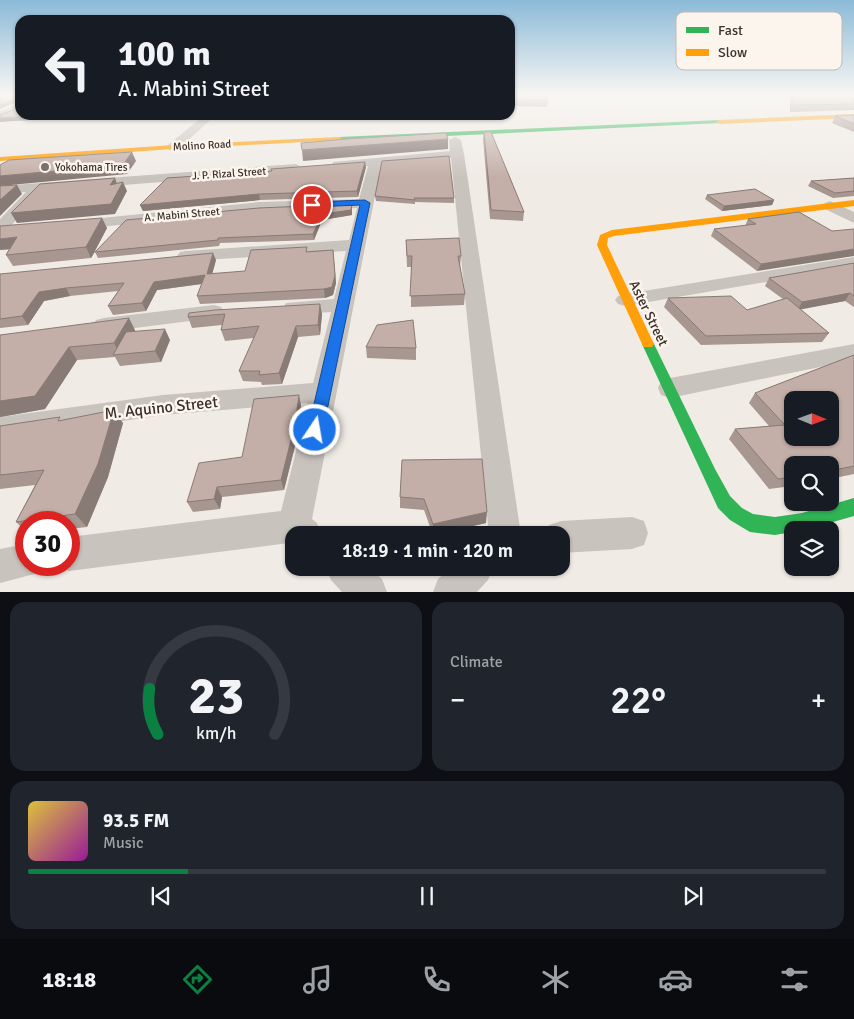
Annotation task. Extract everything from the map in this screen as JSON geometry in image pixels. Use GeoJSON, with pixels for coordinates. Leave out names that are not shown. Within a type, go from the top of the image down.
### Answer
{"type":"FeatureCollection","features":[{"type":"Feature","properties":{"kind":"main road","name":"Molino Road"},"geometry":{"type":"LineString","coordinates":[[0,158],[173,147],[456,144],[760,123]]}},
{"type":"Feature","properties":{"kind":"main road","name":"Aster Street"},"geometry":{"type":"LineString","coordinates":[[854,202],[612,233],[603,237],[602,245],[625,300],[670,388],[707,471],[726,504],[749,523],[772,526],[792,524],[854,508]]}},
{"type":"Feature","properties":{"kind":"street"},"geometry":{"type":"LineString","coordinates":[[173,147],[202,123]]}},
{"type":"Feature","properties":{"kind":"street"},"geometry":{"type":"LineString","coordinates":[[326,165],[375,162],[456,144],[503,526]]}},
{"type":"Feature","properties":{"kind":"street"},"geometry":{"type":"LineString","coordinates":[[301,526],[324,392],[375,162]]}},
{"type":"Feature","properties":{"kind":"street","name":"J. P. Rizal Street"},"geometry":{"type":"LineString","coordinates":[[0,190],[306,167]]}},
{"type":"Feature","properties":{"kind":"street"},"geometry":{"type":"LineString","coordinates":[[0,230],[40,187]]}},
{"type":"Feature","properties":{"kind":"street","name":"A. Mabini Street"},"geometry":{"type":"LineString","coordinates":[[58,226],[260,207],[365,203]]}},
{"type":"Feature","properties":{"kind":"street"},"geometry":{"type":"LineString","coordinates":[[830,206],[854,218]]}},
{"type":"Feature","properties":{"kind":"street"},"geometry":{"type":"LineString","coordinates":[[0,230],[19,229]]}},
{"type":"Feature","properties":{"kind":"street"},"geometry":{"type":"LineString","coordinates":[[169,258],[238,251],[356,245]]}},
{"type":"Feature","properties":{"kind":"street"},"geometry":{"type":"LineString","coordinates":[[625,300],[854,262]]}},
{"type":"Feature","properties":{"kind":"street"},"geometry":{"type":"LineString","coordinates":[[276,308],[344,305]]}},
{"type":"Feature","properties":{"kind":"street"},"geometry":{"type":"LineString","coordinates":[[79,328],[237,310]]}},
{"type":"Feature","properties":{"kind":"street"},"geometry":{"type":"LineString","coordinates":[[670,388],[854,352]]}},
{"type":"Feature","properties":{"kind":"street","name":"M. Aquino Street"},"geometry":{"type":"LineString","coordinates":[[0,428],[163,405],[324,392]]}},
{"type":"Feature","properties":{"kind":"street"},"geometry":{"type":"LineString","coordinates":[[80,553],[285,532]]}},
{"type":"Feature","properties":{"kind":"street"},"geometry":{"type":"LineString","coordinates":[[570,536],[632,533]]}},
{"type":"Feature","properties":{"kind":"street"},"geometry":{"type":"LineString","coordinates":[[0,566],[15,563]]}},
{"type":"Feature","properties":{"kind":"street"},"geometry":{"type":"LineString","coordinates":[[352,576],[369,592]]}},
{"type":"Feature","properties":{"kind":"street"},"geometry":{"type":"LineString","coordinates":[[451,592],[468,576]]}},
{"type":"Feature","properties":{"kind":"building"},"geometry":{"type":"Polygon","coordinates":[[[484,132],[491,132],[524,212],[491,210],[484,132]]]}},
{"type":"Feature","properties":{"kind":"building"},"geometry":{"type":"Polygon","coordinates":[[[446,133],[448,139],[302,150],[301,143],[347,139],[446,133]]]}},
{"type":"Feature","properties":{"kind":"building"},"geometry":{"type":"Polygon","coordinates":[[[132,152],[123,165],[0,176],[0,165],[9,160],[132,152]]]}},
{"type":"Feature","properties":{"kind":"building"},"geometry":{"type":"Polygon","coordinates":[[[449,156],[454,198],[414,198],[415,200],[375,196],[382,161],[449,156]]]}},
{"type":"Feature","properties":{"kind":"building"},"geometry":{"type":"Polygon","coordinates":[[[365,162],[357,191],[259,194],[140,205],[167,178],[365,162]]]}},
{"type":"Feature","properties":{"kind":"building"},"geometry":{"type":"Polygon","coordinates":[[[115,178],[110,185],[123,182],[111,204],[11,213],[40,184],[115,178]]]}},
{"type":"Feature","properties":{"kind":"building"},"geometry":{"type":"Polygon","coordinates":[[[854,178],[854,191],[835,193],[811,181],[854,178]]]}},
{"type":"Feature","properties":{"kind":"building"},"geometry":{"type":"Polygon","coordinates":[[[17,185],[0,200],[0,186],[17,185]]]}},
{"type":"Feature","properties":{"kind":"building"},"geometry":{"type":"Polygon","coordinates":[[[755,189],[774,200],[724,206],[707,195],[755,189]]]}},
{"type":"Feature","properties":{"kind":"building"},"geometry":{"type":"Polygon","coordinates":[[[352,204],[351,210],[322,214],[313,234],[218,238],[218,240],[95,252],[126,220],[259,208],[352,204]]]}},
{"type":"Feature","properties":{"kind":"building"},"geometry":{"type":"Polygon","coordinates":[[[799,212],[832,231],[854,229],[854,249],[761,264],[714,229],[756,224],[748,219],[799,212]]]}},
{"type":"Feature","properties":{"kind":"building"},"geometry":{"type":"Polygon","coordinates":[[[102,218],[86,247],[6,255],[17,237],[0,239],[0,226],[102,218]]]}},
{"type":"Feature","properties":{"kind":"building"},"geometry":{"type":"Polygon","coordinates":[[[459,238],[461,256],[458,256],[465,294],[410,296],[412,256],[407,256],[406,240],[459,238]]]}},
{"type":"Feature","properties":{"kind":"building"},"geometry":{"type":"Polygon","coordinates":[[[307,247],[306,252],[333,250],[335,275],[332,287],[197,296],[205,275],[154,282],[142,303],[108,306],[124,283],[66,288],[39,292],[22,316],[0,319],[0,274],[213,253],[207,274],[245,271],[251,250],[307,247]]]}},
{"type":"Feature","properties":{"kind":"building"},"geometry":{"type":"Polygon","coordinates":[[[854,263],[854,296],[850,293],[802,302],[769,278],[854,263]]]}},
{"type":"Feature","properties":{"kind":"building"},"geometry":{"type":"Polygon","coordinates":[[[731,296],[747,310],[787,298],[829,333],[706,336],[668,298],[731,296]]]}},
{"type":"Feature","properties":{"kind":"building"},"geometry":{"type":"Polygon","coordinates":[[[320,304],[318,325],[296,326],[279,373],[259,375],[260,371],[239,371],[259,326],[221,330],[225,314],[188,317],[189,313],[215,310],[320,304]]]}},
{"type":"Feature","properties":{"kind":"building"},"geometry":{"type":"Polygon","coordinates":[[[129,318],[114,343],[69,347],[35,396],[0,401],[0,335],[129,318]]]}},
{"type":"Feature","properties":{"kind":"building"},"geometry":{"type":"Polygon","coordinates":[[[413,320],[416,348],[366,347],[377,325],[413,320]]]}},
{"type":"Feature","properties":{"kind":"building"},"geometry":{"type":"Polygon","coordinates":[[[165,329],[155,351],[113,355],[126,332],[165,329]]]}},
{"type":"Feature","properties":{"kind":"building"},"geometry":{"type":"Polygon","coordinates":[[[854,355],[854,466],[839,469],[839,456],[784,456],[784,478],[778,479],[735,429],[784,425],[784,446],[839,446],[839,391],[784,391],[784,424],[755,393],[854,355]]]}},
{"type":"Feature","properties":{"kind":"building"},"geometry":{"type":"Polygon","coordinates":[[[299,395],[295,424],[281,480],[217,487],[214,499],[187,502],[199,463],[242,457],[254,399],[299,395]]]}},
{"type":"Feature","properties":{"kind":"building"},"geometry":{"type":"Polygon","coordinates":[[[114,410],[98,464],[76,511],[22,511],[44,470],[0,475],[0,426],[60,417],[58,421],[114,410]]]}},
{"type":"Feature","properties":{"kind":"building"},"geometry":{"type":"Polygon","coordinates":[[[482,459],[487,512],[433,524],[424,499],[400,497],[402,460],[482,459]]]}},
{"type":"Feature","properties":{"kind":"traffic: fast"},"geometry":{"type":"LineString","coordinates":[[339,139],[705,123]]}},
{"type":"Feature","properties":{"kind":"traffic: fast"},"geometry":{"type":"LineString","coordinates":[[648,344],[709,474],[724,502],[736,514],[750,523],[775,526],[802,522],[854,507]]}},
{"type":"Feature","properties":{"kind":"traffic: slow"},"geometry":{"type":"LineString","coordinates":[[0,159],[173,147],[339,139]]}},
{"type":"Feature","properties":{"kind":"traffic: slow"},"geometry":{"type":"LineString","coordinates":[[648,344],[602,245],[603,237],[612,233],[854,203]]}},
{"type":"Feature","properties":{"kind":"place","name":"Yokohama Tires"},"geometry":{"type":"Point","coordinates":[45,167]}},
{"type":"Feature","properties":{"kind":"route"},"geometry":{"type":"LineString","coordinates":[[312,205],[365,203],[315,430]]}}]}
